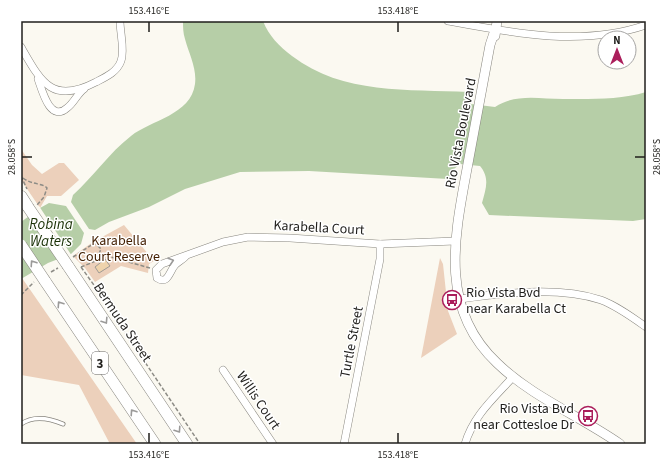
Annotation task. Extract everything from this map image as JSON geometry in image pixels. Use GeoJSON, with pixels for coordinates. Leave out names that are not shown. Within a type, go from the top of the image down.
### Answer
{"type":"FeatureCollection","features":[{"type":"Feature","properties":{"kind":"main road","name":"Bermuda Street"},"geometry":{"type":"LineString","coordinates":[[21,196],[32,207],[72,262],[187,444]]}},
{"type":"Feature","properties":{"kind":"main road","name":"3"},"geometry":{"type":"LineString","coordinates":[[21,245],[155,444]]}},
{"type":"Feature","properties":{"kind":"street"},"geometry":{"type":"LineString","coordinates":[[115,21],[120,33]]}},
{"type":"Feature","properties":{"kind":"street"},"geometry":{"type":"LineString","coordinates":[[37,75],[46,85],[64,91],[76,91],[86,88],[108,76],[119,66],[123,56],[120,21]]}},
{"type":"Feature","properties":{"kind":"street"},"geometry":{"type":"LineString","coordinates":[[448,21],[496,26],[522,35],[594,36],[628,32],[646,25]]}},
{"type":"Feature","properties":{"kind":"street","name":"Rio Vista Boulevard"},"geometry":{"type":"LineString","coordinates":[[496,26],[469,172],[455,231],[454,271],[460,299],[471,328],[478,340],[495,362],[513,377],[620,444]]}},
{"type":"Feature","properties":{"kind":"street"},"geometry":{"type":"LineString","coordinates":[[21,47],[37,75],[48,106],[57,111],[65,110],[86,88]]}},
{"type":"Feature","properties":{"kind":"street"},"geometry":{"type":"LineString","coordinates":[[64,91],[68,94],[70,99],[65,110]]}},
{"type":"Feature","properties":{"kind":"street","name":"Karabella Court"},"geometry":{"type":"LineString","coordinates":[[185,257],[174,266],[169,277],[165,280],[160,280],[157,278],[156,270],[162,264],[185,257],[223,242],[248,237],[290,238],[380,244],[455,241]]}},
{"type":"Feature","properties":{"kind":"street","name":"Turtle Street"},"geometry":{"type":"LineString","coordinates":[[344,444],[380,259],[380,244]]}},
{"type":"Feature","properties":{"kind":"street"},"geometry":{"type":"LineString","coordinates":[[460,299],[510,293],[587,296],[610,304],[646,327]]}},
{"type":"Feature","properties":{"kind":"street","name":"Willis Court"},"geometry":{"type":"LineString","coordinates":[[223,370],[273,444]]}},
{"type":"Feature","properties":{"kind":"street"},"geometry":{"type":"LineString","coordinates":[[465,444],[468,433],[478,414],[513,377]]}},
{"type":"Feature","properties":{"kind":"lane"},"geometry":{"type":"LineString","coordinates":[[21,424],[34,418],[53,420],[63,424]]}},
{"type":"Feature","properties":{"kind":"path"},"geometry":{"type":"LineString","coordinates":[[23,178],[29,183],[42,184],[47,188],[41,202],[32,207]]}},
{"type":"Feature","properties":{"kind":"path"},"geometry":{"type":"LineString","coordinates":[[82,267],[96,261],[100,254],[101,250],[95,243],[72,262],[82,267],[96,288],[110,300],[119,324],[200,444]]}},
{"type":"Feature","properties":{"kind":"path"},"geometry":{"type":"LineString","coordinates":[[100,254],[156,270]]}},
{"type":"Feature","properties":{"kind":"green space"},"geometry":{"type":"Polygon","coordinates":[[[21,149],[32,165],[42,174],[59,163],[64,163],[79,180],[61,196],[47,196],[40,208],[21,180],[21,149]]]}},
{"type":"Feature","properties":{"kind":"green space","name":"Karabella Court Reserve"},"geometry":{"type":"Polygon","coordinates":[[[124,225],[154,261],[149,264],[148,273],[121,266],[95,282],[85,268],[73,256],[93,242],[124,225]]]}},
{"type":"Feature","properties":{"kind":"green space"},"geometry":{"type":"Polygon","coordinates":[[[440,258],[443,264],[448,311],[457,334],[421,358],[440,258]]]}},
{"type":"Feature","properties":{"kind":"green space"},"geometry":{"type":"Polygon","coordinates":[[[22,278],[137,444],[110,444],[79,385],[21,375],[22,278]]]}},
{"type":"Feature","properties":{"kind":"water"},"geometry":{"type":"Polygon","coordinates":[[[183,21],[263,21],[271,36],[287,52],[312,69],[333,78],[377,88],[469,92],[471,104],[495,107],[520,98],[605,98],[636,95],[646,92],[646,219],[633,221],[489,215],[482,203],[486,183],[483,170],[480,166],[460,164],[454,169],[448,179],[309,171],[240,172],[185,189],[149,207],[109,222],[95,230],[89,229],[71,202],[73,195],[108,157],[131,136],[139,130],[169,116],[178,110],[186,103],[192,94],[195,84],[195,72],[184,37],[183,21]]]}},
{"type":"Feature","properties":{"kind":"water","name":"Robina Waters"},"geometry":{"type":"Polygon","coordinates":[[[49,203],[66,206],[84,233],[81,244],[71,254],[48,263],[21,279],[21,222],[49,203]]]}},
{"type":"Feature","properties":{"kind":"pier"},"geometry":{"type":"Polygon","coordinates":[[[39,206],[72,256],[58,261],[27,215],[39,206]]]}},
{"type":"Feature","properties":{"kind":"building"},"geometry":{"type":"Polygon","coordinates":[[[105,259],[110,266],[99,273],[95,267],[105,259]]]}},
{"type":"Feature","properties":{"kind":"place","name":"Rio Vista Bvd near Karabella Ct"},"geometry":{"type":"Point","coordinates":[452,300]}},
{"type":"Feature","properties":{"kind":"place","name":"Rio Vista Bvd near Cottesloe Dr"},"geometry":{"type":"Point","coordinates":[588,416]}}]}
